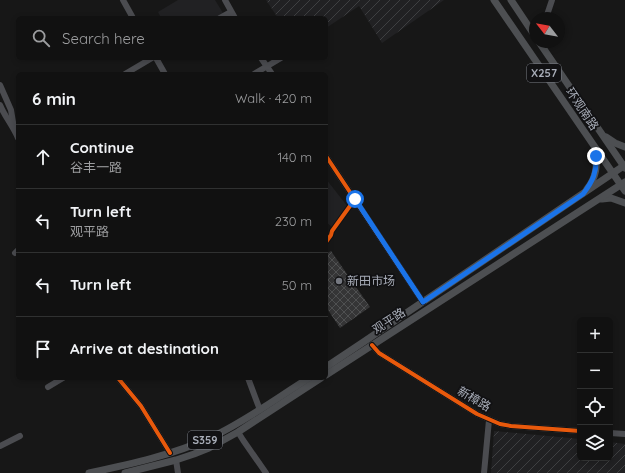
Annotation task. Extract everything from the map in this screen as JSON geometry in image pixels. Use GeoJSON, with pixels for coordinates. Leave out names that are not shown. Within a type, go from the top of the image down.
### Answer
{"type":"FeatureCollection","features":[{"type":"Feature","properties":{"kind":"main road","name":"环观南路"},"geometry":{"type":"LineString","coordinates":[[494,0],[593,146],[612,173],[624,186]]}},
{"type":"Feature","properties":{"kind":"main road"},"geometry":{"type":"LineString","coordinates":[[510,0],[529,27]]}},
{"type":"Feature","properties":{"kind":"main road","name":"环观南路"},"geometry":{"type":"LineString","coordinates":[[543,48],[625,166]]}},
{"type":"Feature","properties":{"kind":"main road"},"geometry":{"type":"LineString","coordinates":[[602,133],[615,143],[625,147]]}},
{"type":"Feature","properties":{"kind":"main road"},"geometry":{"type":"LineString","coordinates":[[583,194],[593,180],[596,171],[596,156],[593,146]]}},
{"type":"Feature","properties":{"kind":"main road","name":"观平路"},"geometry":{"type":"LineString","coordinates":[[328,366],[612,173],[625,166]]}},
{"type":"Feature","properties":{"kind":"main road","name":"观平路"},"geometry":{"type":"LineString","coordinates":[[328,374],[600,199],[624,186]]}},
{"type":"Feature","properties":{"kind":"main road"},"geometry":{"type":"LineString","coordinates":[[600,199],[611,198],[625,203]]}},
{"type":"Feature","properties":{"kind":"main road","name":"S359"},"geometry":{"type":"LineString","coordinates":[[89,473],[112,471],[134,463],[170,454],[217,435],[260,410],[306,380]]}},
{"type":"Feature","properties":{"kind":"main road","name":"S359"},"geometry":{"type":"LineString","coordinates":[[125,473],[176,460],[209,448],[238,432],[318,380]]}},
{"type":"Feature","properties":{"kind":"street"},"geometry":{"type":"LineString","coordinates":[[123,0],[132,16]]}},
{"type":"Feature","properties":{"kind":"street"},"geometry":{"type":"LineString","coordinates":[[225,0],[234,16]]}},
{"type":"Feature","properties":{"kind":"street"},"geometry":{"type":"LineString","coordinates":[[548,12],[552,0]]}},
{"type":"Feature","properties":{"kind":"street"},"geometry":{"type":"LineString","coordinates":[[224,16],[231,12]]}},
{"type":"Feature","properties":{"kind":"street"},"geometry":{"type":"LineString","coordinates":[[128,72],[149,60]]}},
{"type":"Feature","properties":{"kind":"street"},"geometry":{"type":"LineString","coordinates":[[157,60],[164,72]]}},
{"type":"Feature","properties":{"kind":"street"},"geometry":{"type":"LineString","coordinates":[[262,60],[270,72]]}},
{"type":"Feature","properties":{"kind":"street"},"geometry":{"type":"LineString","coordinates":[[257,72],[277,60]]}},
{"type":"Feature","properties":{"kind":"street"},"geometry":{"type":"LineString","coordinates":[[0,85],[11,110],[14,128]]}},
{"type":"Feature","properties":{"kind":"street"},"geometry":{"type":"LineString","coordinates":[[0,105],[16,133]]}},
{"type":"Feature","properties":{"kind":"street"},"geometry":{"type":"LineString","coordinates":[[328,159],[423,302]]}},
{"type":"Feature","properties":{"kind":"street","name":"新樟路"},"geometry":{"type":"LineString","coordinates":[[372,345],[379,353],[489,420],[511,426],[577,431]]}},
{"type":"Feature","properties":{"kind":"street"},"geometry":{"type":"LineString","coordinates":[[48,387],[60,380]]}},
{"type":"Feature","properties":{"kind":"street"},"geometry":{"type":"LineString","coordinates":[[120,380],[141,406],[170,454]]}},
{"type":"Feature","properties":{"kind":"street"},"geometry":{"type":"LineString","coordinates":[[249,380],[260,410]]}},
{"type":"Feature","properties":{"kind":"street"},"geometry":{"type":"LineString","coordinates":[[484,473],[489,420]]}},
{"type":"Feature","properties":{"kind":"street"},"geometry":{"type":"LineString","coordinates":[[238,432],[266,473]]}},
{"type":"Feature","properties":{"kind":"street"},"geometry":{"type":"LineString","coordinates":[[613,433],[625,434]]}},
{"type":"Feature","properties":{"kind":"street"},"geometry":{"type":"LineString","coordinates":[[0,446],[20,436]]}},
{"type":"Feature","properties":{"kind":"street"},"geometry":{"type":"LineString","coordinates":[[176,460],[178,473]]}},
{"type":"Feature","properties":{"kind":"shaded area"},"geometry":{"type":"Polygon","coordinates":[[[178,0],[215,0],[223,13],[218,16],[160,16],[158,12],[178,0]]]}},
{"type":"Feature","properties":{"kind":"shaded area"},"geometry":{"type":"Polygon","coordinates":[[[266,0],[444,0],[382,43],[359,6],[328,27],[328,16],[277,16],[266,0]]]}},
{"type":"Feature","properties":{"kind":"shaded area"},"geometry":{"type":"Polygon","coordinates":[[[328,182],[348,207],[332,227],[328,224],[328,182]]]}},
{"type":"Feature","properties":{"kind":"shaded area"},"geometry":{"type":"Polygon","coordinates":[[[494,431],[577,439],[577,461],[613,461],[613,442],[625,444],[625,473],[491,473],[494,431]]]}},
{"type":"Feature","properties":{"kind":"building","name":"新田市场"},"geometry":{"type":"Polygon","coordinates":[[[331,251],[370,307],[340,328],[328,310],[328,253],[331,251]]]}},
{"type":"Feature","properties":{"kind":"cycle path"},"geometry":{"type":"LineString","coordinates":[[328,159],[423,302]]}},
{"type":"Feature","properties":{"kind":"cycle path"},"geometry":{"type":"LineString","coordinates":[[328,239],[332,231],[355,199]]}},
{"type":"Feature","properties":{"kind":"cycle path"},"geometry":{"type":"LineString","coordinates":[[372,345],[379,353],[477,414],[500,424],[577,431]]}},
{"type":"Feature","properties":{"kind":"cycle path"},"geometry":{"type":"LineString","coordinates":[[120,380],[141,406],[170,453]]}},
{"type":"Feature","properties":{"kind":"place","name":"新田市场"},"geometry":{"type":"Point","coordinates":[339,281]}},
{"type":"Feature","properties":{"kind":"route"},"geometry":{"type":"LineString","coordinates":[[355,199],[423,302],[583,194],[593,180],[596,171],[596,156]]}}]}
